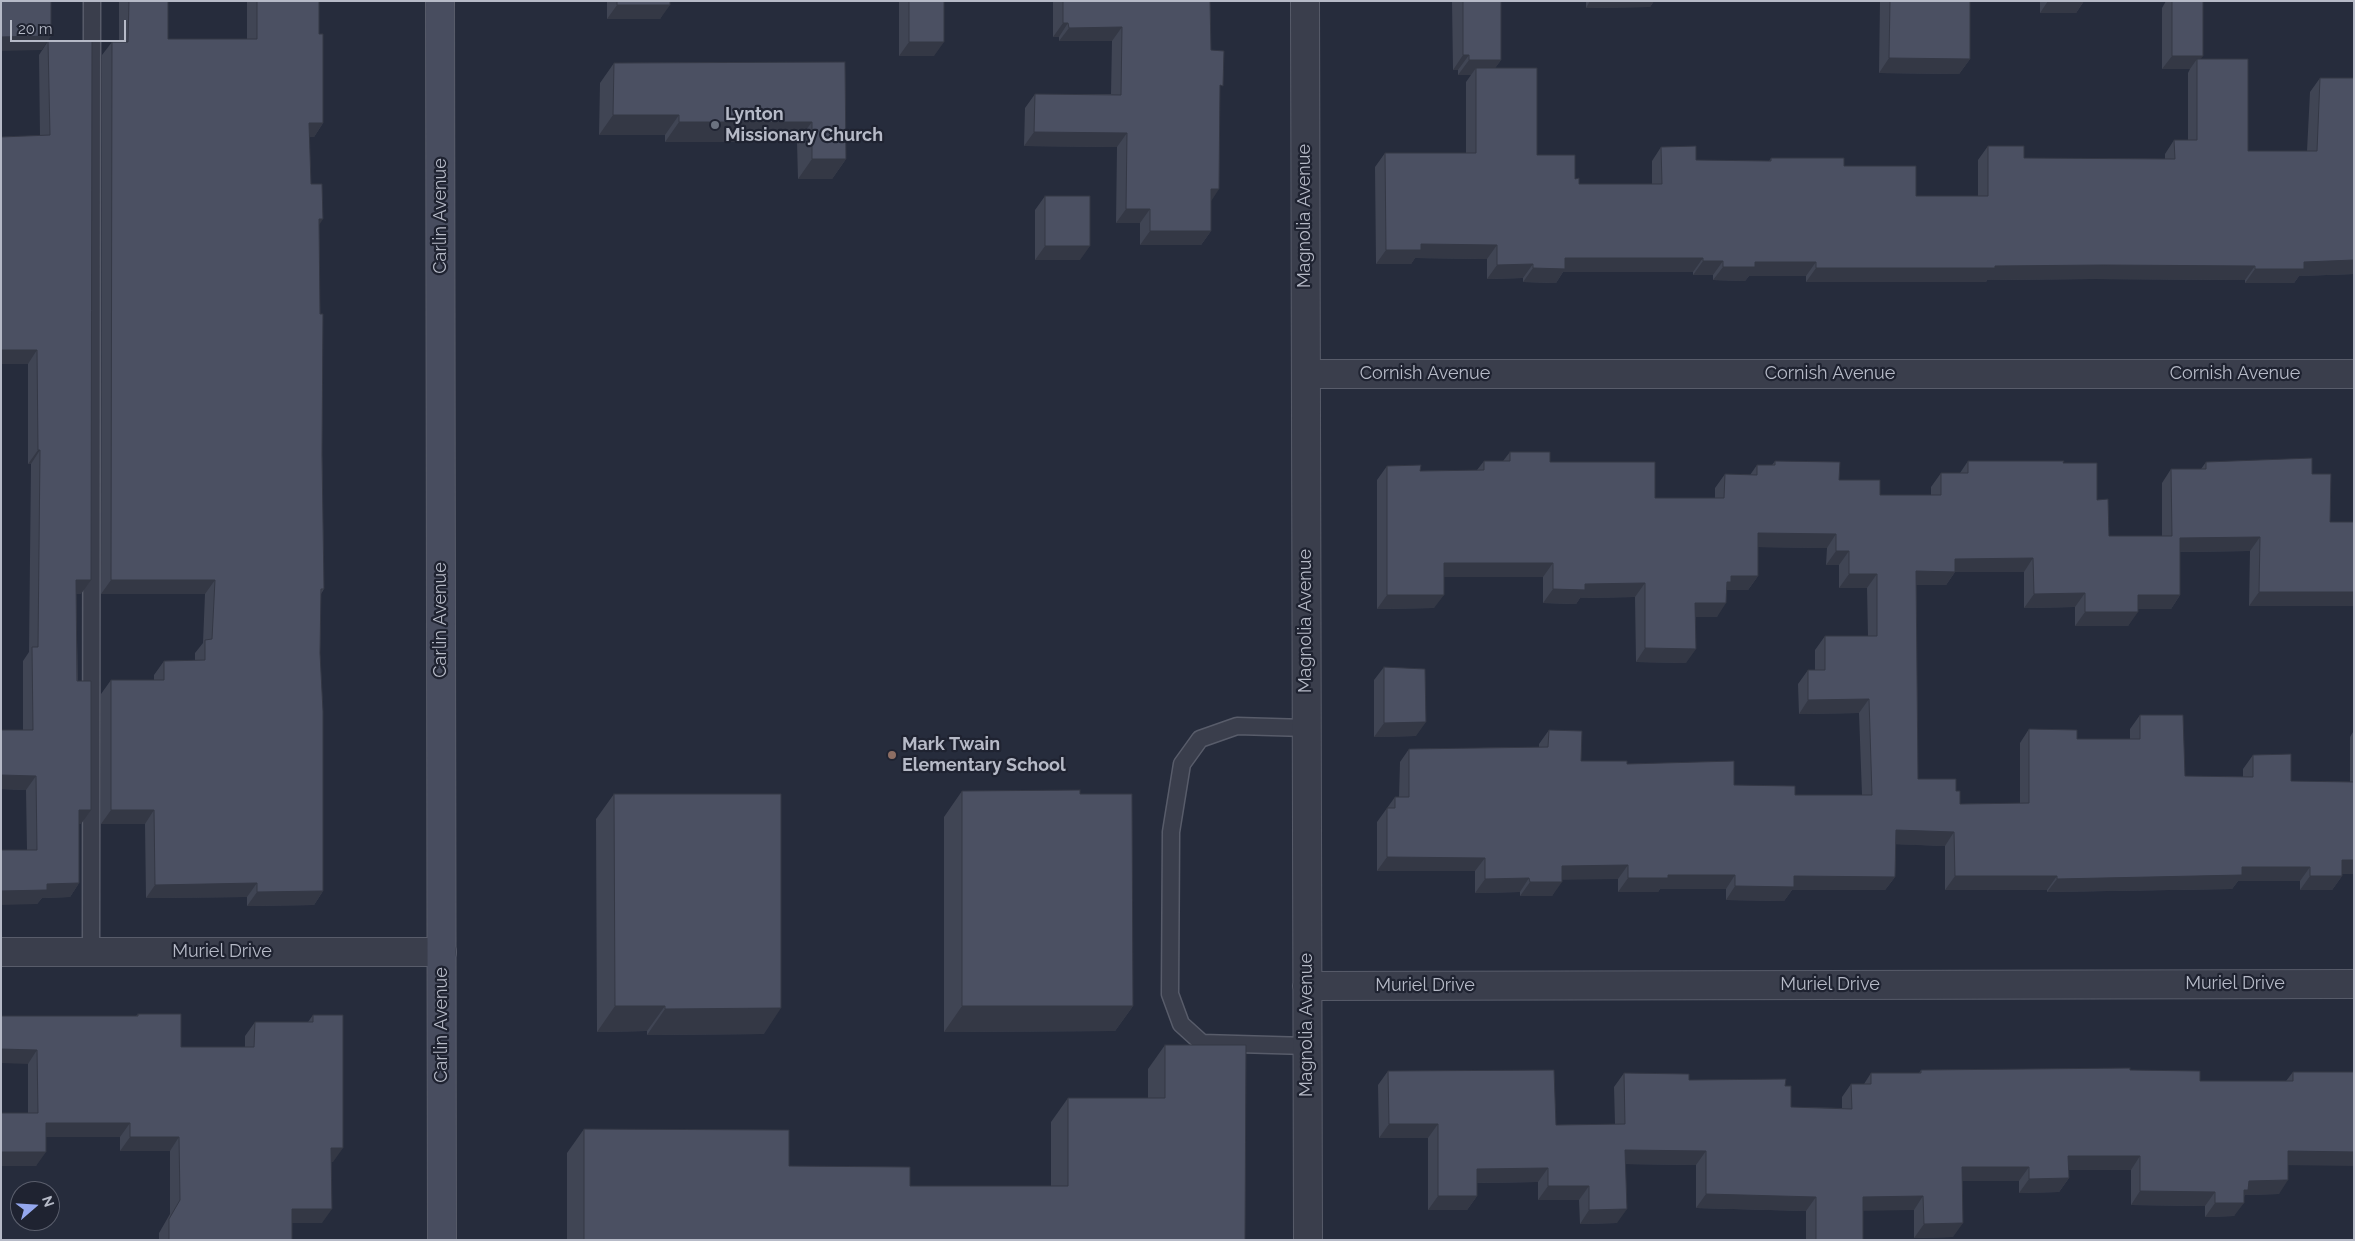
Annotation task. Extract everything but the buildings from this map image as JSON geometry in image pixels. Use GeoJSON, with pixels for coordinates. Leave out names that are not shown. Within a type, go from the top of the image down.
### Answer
{"type":"FeatureCollection","features":[{"type":"Feature","properties":{"kind":"street","name":"Carlin Avenue"},"geometry":{"type":"LineString","coordinates":[[440,1],[442,1240]]}},
{"type":"Feature","properties":{"kind":"street","name":"Magnolia Avenue"},"geometry":{"type":"LineString","coordinates":[[1304,1],[1308,1240]]}},
{"type":"Feature","properties":{"kind":"street","name":"Cornish Avenue"},"geometry":{"type":"LineString","coordinates":[[1306,374],[2354,374]]}},
{"type":"Feature","properties":{"kind":"street","name":"Muriel Drive"},"geometry":{"type":"LineString","coordinates":[[1,952],[442,952]]}},
{"type":"Feature","properties":{"kind":"street","name":"Muriel Drive"},"geometry":{"type":"LineString","coordinates":[[1307,986],[2354,984]]}},
{"type":"Feature","properties":{"kind":"lane"},"geometry":{"type":"LineString","coordinates":[[91,952],[92,1]]}},
{"type":"Feature","properties":{"kind":"lane"},"geometry":{"type":"LineString","coordinates":[[1306,728],[1237,726],[1200,739],[1182,764],[1171,832],[1170,994],[1180,1024],[1202,1043],[1307,1046]]}},
{"type":"Feature","properties":{"kind":"place","name":"Lynton Missionary Church"},"geometry":{"type":"Point","coordinates":[715,125]}},
{"type":"Feature","properties":{"kind":"place","name":"Mark Twain Elementary School"},"geometry":{"type":"Point","coordinates":[892,755]}}]}
